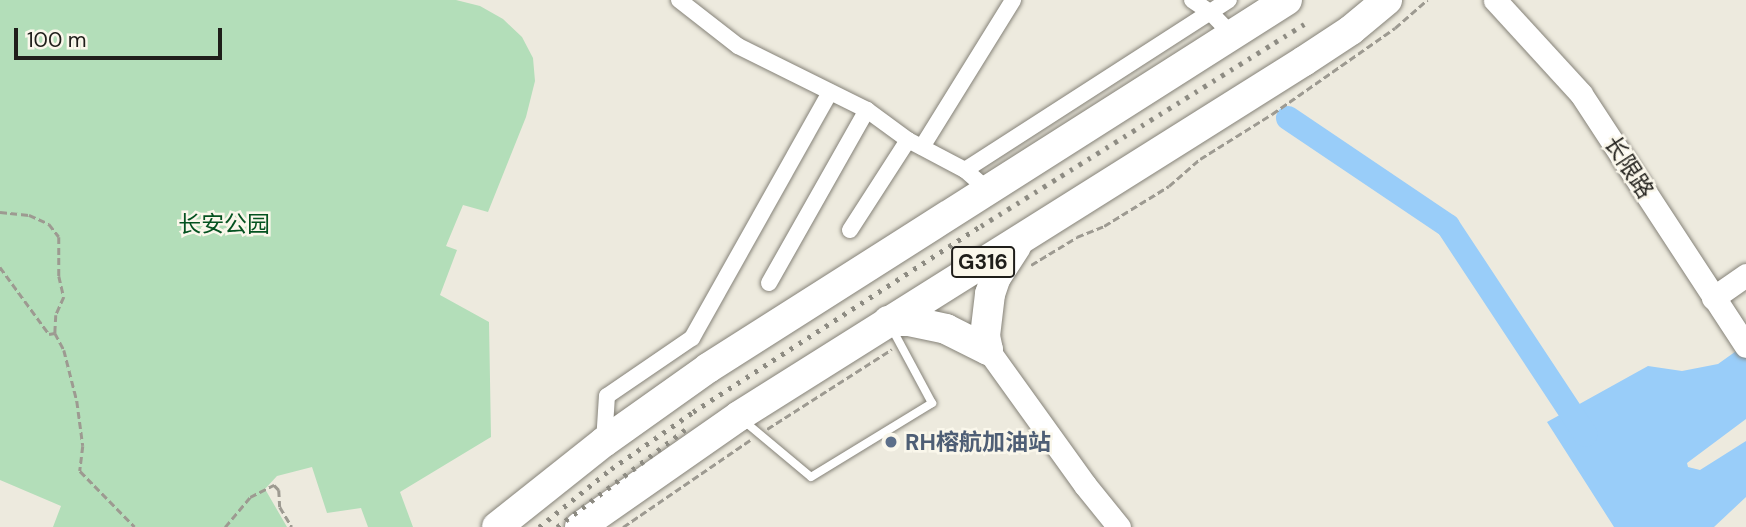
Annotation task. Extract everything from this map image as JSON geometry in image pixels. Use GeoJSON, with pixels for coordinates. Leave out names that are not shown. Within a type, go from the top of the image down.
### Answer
{"type":"FeatureCollection","features":[{"type":"Feature","properties":{"kind":"highway","name":"G316"},"geometry":{"type":"LineString","coordinates":[[497,527],[604,442],[708,368],[1287,0]]}},
{"type":"Feature","properties":{"kind":"highway","name":"G316"},"geometry":{"type":"LineString","coordinates":[[580,527],[894,333],[1022,238],[1304,61],[1351,30],[1387,0]]}},
{"type":"Feature","properties":{"kind":"highway"},"geometry":{"type":"LineString","coordinates":[[988,350],[985,336],[990,294],[996,277],[1022,238]]}},
{"type":"Feature","properties":{"kind":"highway"},"geometry":{"type":"LineString","coordinates":[[894,333],[909,321],[946,329],[988,350]]}},
{"type":"Feature","properties":{"kind":"street"},"geometry":{"type":"LineString","coordinates":[[679,0],[738,46],[867,110],[915,144],[965,170],[988,190]]}},
{"type":"Feature","properties":{"kind":"street"},"geometry":{"type":"LineString","coordinates":[[850,230],[915,144],[1013,0]]}},
{"type":"Feature","properties":{"kind":"street"},"geometry":{"type":"LineString","coordinates":[[1192,0],[1210,12],[1233,36]]}},
{"type":"Feature","properties":{"kind":"street"},"geometry":{"type":"LineString","coordinates":[[965,170],[1229,0]]}},
{"type":"Feature","properties":{"kind":"street","name":"长限路"},"geometry":{"type":"LineString","coordinates":[[1496,0],[1581,94],[1742,340]]}},
{"type":"Feature","properties":{"kind":"street"},"geometry":{"type":"LineString","coordinates":[[604,442],[607,396],[692,338],[830,92]]}},
{"type":"Feature","properties":{"kind":"street"},"geometry":{"type":"LineString","coordinates":[[769,283],[867,110]]}},
{"type":"Feature","properties":{"kind":"street"},"geometry":{"type":"LineString","coordinates":[[1713,298],[1746,275]]}},
{"type":"Feature","properties":{"kind":"street"},"geometry":{"type":"LineString","coordinates":[[988,350],[1085,485],[1119,527]]}},
{"type":"Feature","properties":{"kind":"lane"},"geometry":{"type":"LineString","coordinates":[[749,425],[811,477],[932,403],[894,333]]}},
{"type":"Feature","properties":{"kind":"path"},"geometry":{"type":"LineString","coordinates":[[1024,269],[1169,186],[1200,159],[1272,114],[1395,28],[1427,0]]}},
{"type":"Feature","properties":{"kind":"path"},"geometry":{"type":"LineString","coordinates":[[0,212],[29,215],[49,224],[59,237],[59,276],[64,297],[56,315],[55,333],[65,350],[76,401],[83,446],[80,471],[135,527]]}},
{"type":"Feature","properties":{"kind":"path"},"geometry":{"type":"LineString","coordinates":[[0,267],[48,334],[55,333]]}},
{"type":"Feature","properties":{"kind":"path"},"geometry":{"type":"LineString","coordinates":[[623,527],[749,425],[894,333]]}},
{"type":"Feature","properties":{"kind":"path"},"geometry":{"type":"LineString","coordinates":[[225,527],[250,497],[274,485],[279,490],[280,507],[292,527]]}},
{"type":"Feature","properties":{"kind":"green space","name":"长安公园"},"geometry":{"type":"Polygon","coordinates":[[[0,0],[456,0],[480,6],[503,19],[522,37],[533,58],[535,81],[526,117],[488,212],[463,205],[446,246],[457,250],[440,295],[489,322],[491,437],[400,492],[413,527],[368,527],[361,508],[327,513],[312,467],[277,476],[265,489],[287,527],[53,527],[61,506],[0,480],[0,0]]]}},
{"type":"Feature","properties":{"kind":"water"},"geometry":{"type":"Polygon","coordinates":[[[1746,344],[1746,419],[1687,463],[1688,467],[1700,470],[1746,441],[1746,497],[1714,527],[1614,527],[1547,422],[1648,366],[1682,371],[1718,364],[1746,344]]]}},
{"type":"Feature","properties":{"kind":"waterway"},"geometry":{"type":"LineString","coordinates":[[1288,118],[1448,226],[1586,435]]}},
{"type":"Feature","properties":{"kind":"railway"},"geometry":{"type":"LineString","coordinates":[[539,527],[611,469],[693,412],[981,226],[1309,21]]}},
{"type":"Feature","properties":{"kind":"railway"},"geometry":{"type":"LineString","coordinates":[[557,527],[685,430]]}},
{"type":"Feature","properties":{"kind":"place","name":"RH榕航加油站"},"geometry":{"type":"Point","coordinates":[891,442]}}]}
